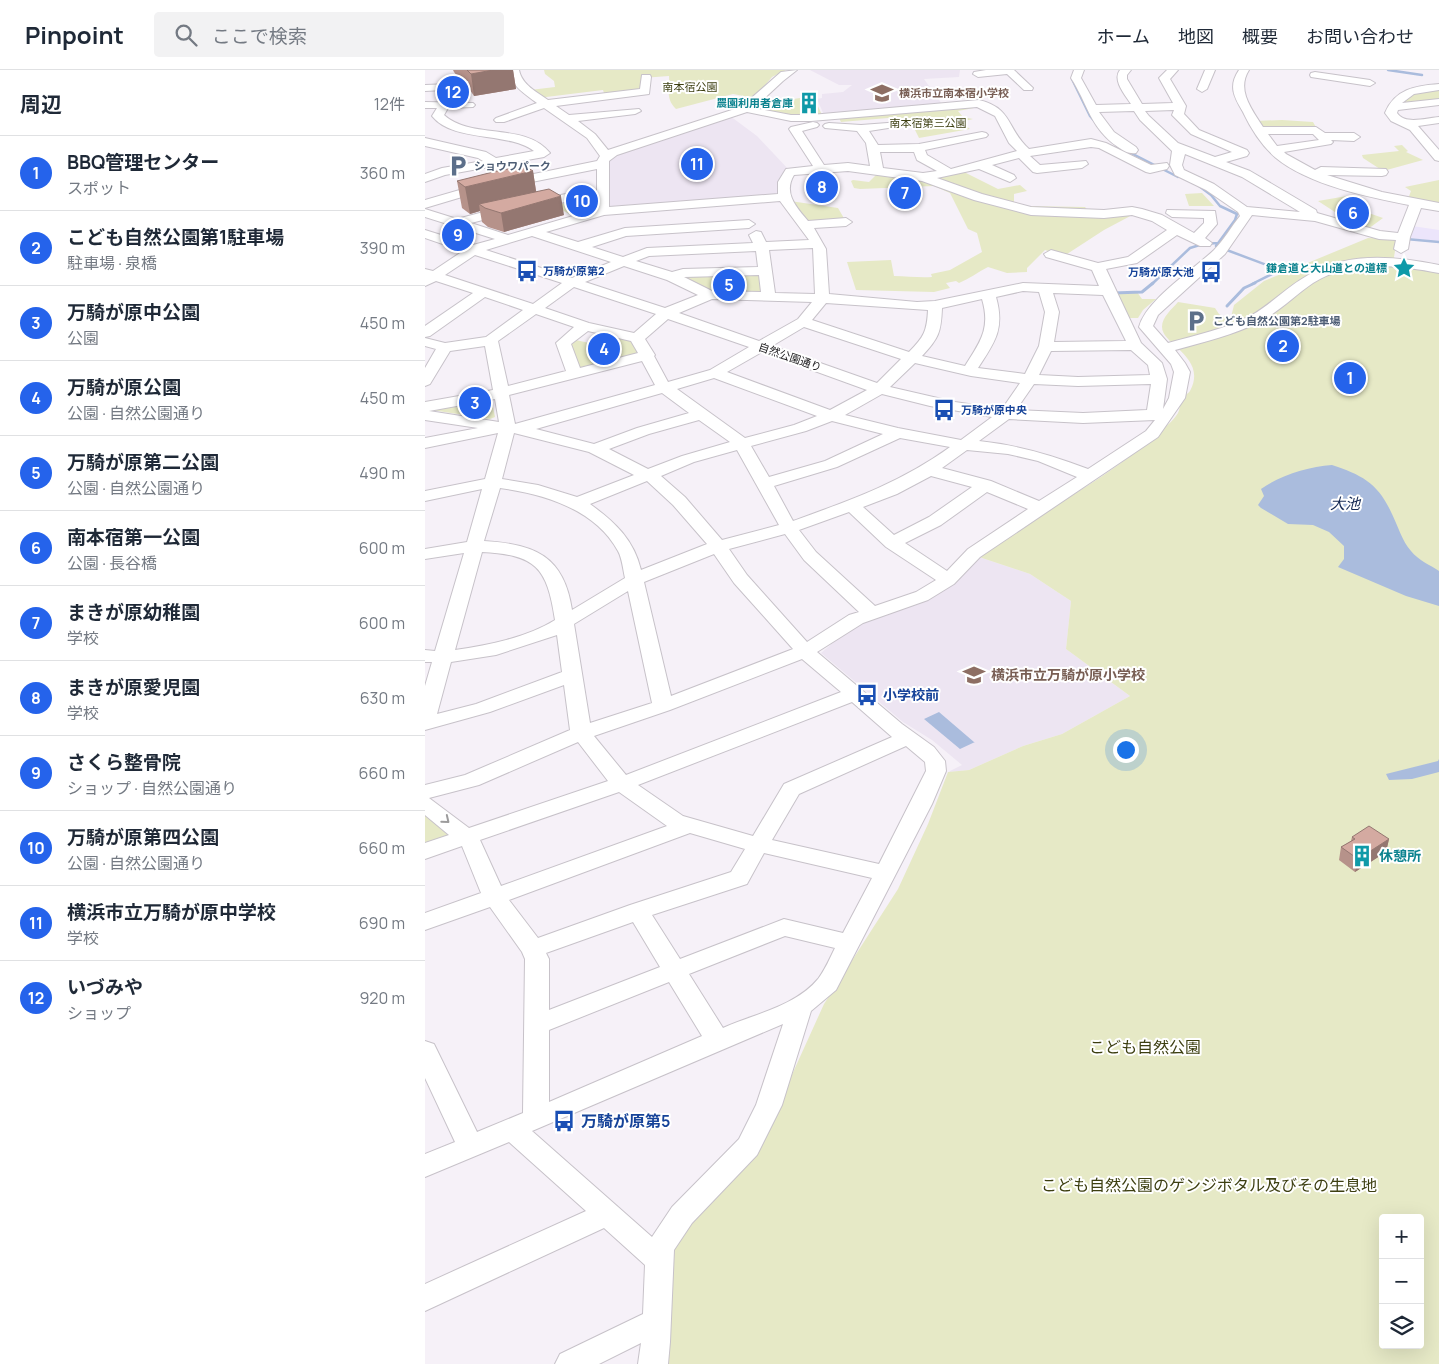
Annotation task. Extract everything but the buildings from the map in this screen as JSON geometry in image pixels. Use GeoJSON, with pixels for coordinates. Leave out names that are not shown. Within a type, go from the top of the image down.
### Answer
{"type":"FeatureCollection","features":[{"type":"Feature","properties":{"kind":"street"},"geometry":{"type":"LineString","coordinates":[[749,110],[777,78],[792,70]]}},
{"type":"Feature","properties":{"kind":"street"},"geometry":{"type":"LineString","coordinates":[[978,74],[1008,70],[1028,88]]}},
{"type":"Feature","properties":{"kind":"street"},"geometry":{"type":"LineString","coordinates":[[1079,70],[1076,78],[1094,116],[1111,136],[1159,167]]}},
{"type":"Feature","properties":{"kind":"street"},"geometry":{"type":"LineString","coordinates":[[1126,70],[1122,74],[1122,79],[1137,107],[1144,118],[1174,146],[1179,154],[1176,165],[1177,169]]}},
{"type":"Feature","properties":{"kind":"street"},"geometry":{"type":"LineString","coordinates":[[1173,70],[1164,78],[1180,106],[1178,115],[1195,132],[1243,153],[1215,161]]}},
{"type":"Feature","properties":{"kind":"street"},"geometry":{"type":"LineString","coordinates":[[1202,89],[1210,70]]}},
{"type":"Feature","properties":{"kind":"street"},"geometry":{"type":"LineString","coordinates":[[1244,70],[1236,84],[1238,94],[1260,132],[1279,154],[1338,182],[1415,204],[1439,207]]}},
{"type":"Feature","properties":{"kind":"street"},"geometry":{"type":"LineString","coordinates":[[1315,75],[1373,80]]}},
{"type":"Feature","properties":{"kind":"street"},"geometry":{"type":"LineString","coordinates":[[513,76],[544,104],[591,136],[605,160],[603,211]]}},
{"type":"Feature","properties":{"kind":"street"},"geometry":{"type":"LineString","coordinates":[[426,143],[498,121],[544,104],[645,92],[646,77]]}},
{"type":"Feature","properties":{"kind":"street"},"geometry":{"type":"LineString","coordinates":[[425,88],[477,86]]}},
{"type":"Feature","properties":{"kind":"street"},"geometry":{"type":"LineString","coordinates":[[1391,89],[1407,92],[1439,87]]}},
{"type":"Feature","properties":{"kind":"street"},"geometry":{"type":"LineString","coordinates":[[1407,92],[1403,94],[1393,107],[1391,113],[1395,119],[1414,128],[1439,158],[1425,160]]}},
{"type":"Feature","properties":{"kind":"street"},"geometry":{"type":"LineString","coordinates":[[1393,107],[1439,102]]}},
{"type":"Feature","properties":{"kind":"street"},"geometry":{"type":"LineString","coordinates":[[425,204],[470,191],[605,160],[613,152],[749,110],[791,118],[811,118],[979,103],[1000,114],[1015,143],[1037,170],[1082,164]]}},
{"type":"Feature","properties":{"kind":"street"},"geometry":{"type":"LineString","coordinates":[[425,105],[469,105]]}},
{"type":"Feature","properties":{"kind":"street"},"geometry":{"type":"LineString","coordinates":[[429,176],[544,153],[536,146],[519,139],[456,126],[439,118],[438,116],[445,105]]}},
{"type":"Feature","properties":{"kind":"street"},"geometry":{"type":"LineString","coordinates":[[1092,109],[1180,106]]}},
{"type":"Feature","properties":{"kind":"street"},"geometry":{"type":"LineString","coordinates":[[749,110],[761,115],[813,124],[861,128],[897,124]]}},
{"type":"Feature","properties":{"kind":"street"},"geometry":{"type":"LineString","coordinates":[[565,119],[635,111]]}},
{"type":"Feature","properties":{"kind":"street"},"geometry":{"type":"LineString","coordinates":[[1405,124],[1439,120]]}},
{"type":"Feature","properties":{"kind":"street"},"geometry":{"type":"LineString","coordinates":[[813,124],[795,129],[820,168]]}},
{"type":"Feature","properties":{"kind":"street"},"geometry":{"type":"LineString","coordinates":[[861,128],[872,142],[877,171]]}},
{"type":"Feature","properties":{"kind":"street"},"geometry":{"type":"LineString","coordinates":[[1260,132],[1316,130],[1327,142],[1279,154]]}},
{"type":"Feature","properties":{"kind":"street"},"geometry":{"type":"LineString","coordinates":[[873,149],[919,148],[981,135]]}},
{"type":"Feature","properties":{"kind":"street"},"geometry":{"type":"LineString","coordinates":[[1323,136],[1354,137]]}},
{"type":"Feature","properties":{"kind":"street"},"geometry":{"type":"LineString","coordinates":[[1426,141],[1439,139]]}},
{"type":"Feature","properties":{"kind":"street"},"geometry":{"type":"LineString","coordinates":[[426,143],[482,154],[495,163]]}},
{"type":"Feature","properties":{"kind":"street"},"geometry":{"type":"LineString","coordinates":[[923,177],[949,173],[1023,153],[1091,143],[1102,145],[1150,168],[1177,169],[1210,187],[1244,210],[1316,217],[1379,235],[1402,239]]}},
{"type":"Feature","properties":{"kind":"street"},"geometry":{"type":"LineString","coordinates":[[1174,146],[1246,174],[1316,217]]}},
{"type":"Feature","properties":{"kind":"street"},"geometry":{"type":"LineString","coordinates":[[919,148],[921,156],[949,173]]}},
{"type":"Feature","properties":{"kind":"street"},"geometry":{"type":"LineString","coordinates":[[1279,154],[1322,171],[1382,172]]}},
{"type":"Feature","properties":{"kind":"street"},"geometry":{"type":"LineString","coordinates":[[981,165],[1010,178]]}},
{"type":"Feature","properties":{"kind":"street"},"geometry":{"type":"LineString","coordinates":[[425,443],[512,428],[715,373],[803,322],[822,298],[818,244],[783,197],[783,182],[791,172],[848,167],[923,177],[978,197],[1031,211],[1104,214],[1132,211],[1157,218],[1174,229],[1201,241],[1211,224],[1210,214],[1172,213]]}},
{"type":"Feature","properties":{"kind":"street"},"geometry":{"type":"LineString","coordinates":[[429,176],[470,191]]}},
{"type":"Feature","properties":{"kind":"street"},"geometry":{"type":"LineString","coordinates":[[457,223],[503,203],[582,194]]}},
{"type":"Feature","properties":{"kind":"street"},"geometry":{"type":"LineString","coordinates":[[428,276],[475,250],[603,211],[783,197]]}},
{"type":"Feature","properties":{"kind":"street"},"geometry":{"type":"LineString","coordinates":[[737,201],[762,247],[769,297]]}},
{"type":"Feature","properties":{"kind":"street"},"geometry":{"type":"LineString","coordinates":[[1399,262],[1402,239],[1415,204]]}},
{"type":"Feature","properties":{"kind":"street"},"geometry":{"type":"LineString","coordinates":[[1160,414],[1177,398],[1182,372],[1166,348],[1146,326],[1152,312],[1221,249],[1244,220],[1246,216],[1244,210]]}},
{"type":"Feature","properties":{"kind":"street"},"geometry":{"type":"LineString","coordinates":[[425,213],[508,239]]}},
{"type":"Feature","properties":{"kind":"street"},"geometry":{"type":"LineString","coordinates":[[804,225],[846,222]]}},
{"type":"Feature","properties":{"kind":"street"},"geometry":{"type":"LineString","coordinates":[[577,247],[625,232],[749,224]]}},
{"type":"Feature","properties":{"kind":"street"},"geometry":{"type":"LineString","coordinates":[[1051,254],[1098,267],[1132,260],[1140,256],[1172,233],[1174,229]]}},
{"type":"Feature","properties":{"kind":"street"},"geometry":{"type":"LineString","coordinates":[[533,232],[672,277],[710,295],[822,298],[890,305],[935,305],[1023,287],[1108,291]]}},
{"type":"Feature","properties":{"kind":"street","name":"自然公園通り"},"geometry":{"type":"LineString","coordinates":[[429,238],[475,250],[573,282],[880,389],[914,399],[977,411],[1006,414],[1085,418],[1160,414]]}},
{"type":"Feature","properties":{"kind":"street"},"geometry":{"type":"LineString","coordinates":[[572,675],[483,708],[425,722],[433,656],[474,546],[492,483],[512,428],[500,393],[491,341],[493,337],[573,282],[647,252],[818,244]]}},
{"type":"Feature","properties":{"kind":"street"},"geometry":{"type":"LineString","coordinates":[[1166,348],[1214,334],[1256,318],[1315,276],[1326,271],[1358,263],[1399,262],[1439,269]]}},
{"type":"Feature","properties":{"kind":"street"},"geometry":{"type":"LineString","coordinates":[[425,792],[472,780],[581,733],[663,706],[805,651],[856,620],[922,596],[948,580],[975,553],[1152,434],[1160,414],[1159,379],[1155,363],[1135,345],[1098,267]]}},
{"type":"Feature","properties":{"kind":"street"},"geometry":{"type":"LineString","coordinates":[[672,277],[683,273],[765,271]]}},
{"type":"Feature","properties":{"kind":"street"},"geometry":{"type":"LineString","coordinates":[[428,276],[535,308],[585,326],[637,338],[648,355],[663,386],[742,444],[789,528],[809,556],[871,613]]}},
{"type":"Feature","properties":{"kind":"street"},"geometry":{"type":"LineString","coordinates":[[433,656],[489,651],[552,630],[635,579],[718,546],[789,528],[852,506],[891,490],[929,470],[1006,414],[1030,379],[1046,346],[1052,312],[1045,288]]}},
{"type":"Feature","properties":{"kind":"street"},"geometry":{"type":"LineString","coordinates":[[425,333],[483,292]]}},
{"type":"Feature","properties":{"kind":"street"},"geometry":{"type":"LineString","coordinates":[[969,371],[990,339],[994,324],[993,310],[988,294]]}},
{"type":"Feature","properties":{"kind":"street"},"geometry":{"type":"LineString","coordinates":[[637,338],[666,313],[710,295]]}},
{"type":"Feature","properties":{"kind":"street"},"geometry":{"type":"LineString","coordinates":[[578,503],[688,458],[801,428],[831,416],[880,389],[924,345],[934,329],[935,305]]}},
{"type":"Feature","properties":{"kind":"street"},"geometry":{"type":"LineString","coordinates":[[803,322],[912,357],[969,371],[1030,379],[1107,382],[1159,379]]}},
{"type":"Feature","properties":{"kind":"street"},"geometry":{"type":"LineString","coordinates":[[575,374],[563,343],[585,326]]}},
{"type":"Feature","properties":{"kind":"street"},"geometry":{"type":"LineString","coordinates":[[425,342],[445,347],[491,341]]}},
{"type":"Feature","properties":{"kind":"street"},"geometry":{"type":"LineString","coordinates":[[1046,346],[1135,345]]}},
{"type":"Feature","properties":{"kind":"street"},"geometry":{"type":"LineString","coordinates":[[425,381],[445,347]]}},
{"type":"Feature","properties":{"kind":"street"},"geometry":{"type":"LineString","coordinates":[[425,407],[500,393],[648,355]]}},
{"type":"Feature","properties":{"kind":"street"},"geometry":{"type":"LineString","coordinates":[[715,373],[831,416],[898,433],[965,445],[1008,449],[1044,458],[1090,476]]}},
{"type":"Feature","properties":{"kind":"street"},"geometry":{"type":"LineString","coordinates":[[425,414],[512,428],[595,450],[647,474],[674,495],[718,546],[740,580],[805,651],[907,738],[931,756],[935,761],[936,772],[827,984],[818,995],[800,1008],[425,1166]]}},
{"type":"Feature","properties":{"kind":"street"},"geometry":{"type":"LineString","coordinates":[[595,450],[643,431],[702,414]]}},
{"type":"Feature","properties":{"kind":"street"},"geometry":{"type":"LineString","coordinates":[[764,484],[831,464],[898,433]]}},
{"type":"Feature","properties":{"kind":"street"},"geometry":{"type":"LineString","coordinates":[[929,470],[985,485],[1040,508]]}},
{"type":"Feature","properties":{"kind":"street"},"geometry":{"type":"LineString","coordinates":[[425,496],[492,483],[540,489],[578,503],[597,515],[619,538],[628,552],[663,706]]}},
{"type":"Feature","properties":{"kind":"street"},"geometry":{"type":"LineString","coordinates":[[892,543],[935,521],[985,485]]}},
{"type":"Feature","properties":{"kind":"street"},"geometry":{"type":"LineString","coordinates":[[852,506],[892,543],[948,580]]}},
{"type":"Feature","properties":{"kind":"street"},"geometry":{"type":"LineString","coordinates":[[425,554],[474,546],[510,548],[532,556],[551,571],[561,598],[563,623],[581,733],[622,784],[675,822],[884,873]]}},
{"type":"Feature","properties":{"kind":"street"},"geometry":{"type":"LineString","coordinates":[[425,851],[622,784],[855,694]]}},
{"type":"Feature","properties":{"kind":"street"},"geometry":{"type":"LineString","coordinates":[[533,949],[638,911],[739,878],[791,790],[907,738]]}},
{"type":"Feature","properties":{"kind":"street"},"geometry":{"type":"LineString","coordinates":[[425,804],[472,844],[493,896],[533,949],[537,959],[536,1118]]}},
{"type":"Feature","properties":{"kind":"street"},"geometry":{"type":"LineString","coordinates":[[425,922],[689,826]]}},
{"type":"Feature","properties":{"kind":"street"},"geometry":{"type":"LineString","coordinates":[[638,911],[718,1041]]}},
{"type":"Feature","properties":{"kind":"street"},"geometry":{"type":"LineString","coordinates":[[537,1025],[784,926],[848,943]]}},
{"type":"Feature","properties":{"kind":"street"},"geometry":{"type":"LineString","coordinates":[[653,1364],[657,1321],[659,1248],[682,1215],[748,1147],[769,1105],[800,1008]]}},
{"type":"Feature","properties":{"kind":"street"},"geometry":{"type":"LineString","coordinates":[[427,1062],[470,1146]]}},
{"type":"Feature","properties":{"kind":"street"},"geometry":{"type":"LineString","coordinates":[[512,1129],[659,1260]]}},
{"type":"Feature","properties":{"kind":"street"},"geometry":{"type":"LineString","coordinates":[[425,1298],[607,1214]]}},
{"type":"Feature","properties":{"kind":"street"},"geometry":{"type":"LineString","coordinates":[[570,1364],[657,1321]]}},
{"type":"Feature","properties":{"kind":"shaded area","name":"横浜市立南本宿小学校"},"geometry":{"type":"Polygon","coordinates":[[[810,70],[960,70],[959,77],[924,79],[942,104],[824,115],[817,99],[822,98],[822,94],[843,92],[852,85],[839,85],[810,70]]]}},
{"type":"Feature","properties":{"kind":"shaded area"},"geometry":{"type":"Polygon","coordinates":[[[730,116],[757,136],[789,170],[780,183],[776,196],[610,206],[610,157],[730,116]]]}},
{"type":"Feature","properties":{"kind":"shaded area"},"geometry":{"type":"Polygon","coordinates":[[[1412,226],[1439,230],[1439,241],[1408,238],[1412,226]]]}},
{"type":"Feature","properties":{"kind":"shaded area","name":"横浜市立万騎が原小学校"},"geometry":{"type":"Polygon","coordinates":[[[979,557],[1030,574],[1071,601],[1066,649],[1130,696],[1062,734],[1023,746],[969,770],[948,772],[962,765],[932,740],[903,722],[821,653],[835,641],[863,623],[979,557]]]}},
{"type":"Feature","properties":{"kind":"green space","name":"南本宿公園"},"geometry":{"type":"Polygon","coordinates":[[[544,70],[786,70],[772,77],[754,98],[733,94],[676,109],[669,97],[669,76],[642,78],[642,91],[605,96],[603,90],[538,98],[530,90],[555,87],[554,81],[545,74],[544,70]]]}},
{"type":"Feature","properties":{"kind":"green space"},"geometry":{"type":"Polygon","coordinates":[[[1439,89],[1439,101],[1400,105],[1410,94],[1439,89]]]}},
{"type":"Feature","properties":{"kind":"green space"},"geometry":{"type":"Polygon","coordinates":[[[813,96],[822,115],[799,117],[753,108],[765,109],[774,102],[813,96]]]}},
{"type":"Feature","properties":{"kind":"green space","name":"南本宿第三公園"},"geometry":{"type":"Polygon","coordinates":[[[977,105],[979,107],[958,111],[963,117],[973,119],[961,122],[970,129],[919,138],[911,122],[892,123],[888,118],[841,122],[838,116],[977,105]]]}},
{"type":"Feature","properties":{"kind":"green space"},"geometry":{"type":"Polygon","coordinates":[[[1255,121],[1313,122],[1317,129],[1262,130],[1255,121]]]}},
{"type":"Feature","properties":{"kind":"green space"},"geometry":{"type":"Polygon","coordinates":[[[1402,145],[1408,151],[1406,152],[1423,160],[1383,171],[1363,158],[1362,155],[1399,151],[1394,146],[1402,145]]]}},
{"type":"Feature","properties":{"kind":"green space"},"geometry":{"type":"Polygon","coordinates":[[[964,172],[998,189],[1020,185],[1027,191],[1014,194],[1014,204],[1020,206],[1085,207],[1089,212],[1136,213],[1104,230],[1064,256],[1045,250],[1027,268],[1027,272],[1007,273],[988,267],[959,283],[956,281],[946,283],[950,288],[934,292],[856,290],[847,262],[891,260],[894,276],[932,277],[931,274],[950,270],[982,252],[977,233],[968,229],[950,193],[934,186],[860,189],[854,188],[851,181],[869,182],[877,174],[922,179],[964,172]]]}},
{"type":"Feature","properties":{"kind":"green space"},"geometry":{"type":"Polygon","coordinates":[[[1439,180],[1439,206],[1408,199],[1411,191],[1405,187],[1439,180]]]}},
{"type":"Feature","properties":{"kind":"green space"},"geometry":{"type":"Polygon","coordinates":[[[1202,193],[1214,206],[1189,206],[1185,194],[1202,193]]]}},
{"type":"Feature","properties":{"kind":"green space"},"geometry":{"type":"Polygon","coordinates":[[[591,196],[591,208],[571,215],[555,206],[591,196]]]}},
{"type":"Feature","properties":{"kind":"green space"},"geometry":{"type":"Polygon","coordinates":[[[1347,196],[1360,206],[1360,210],[1383,218],[1368,229],[1333,219],[1338,214],[1318,201],[1347,196]]]}},
{"type":"Feature","properties":{"kind":"green space"},"geometry":{"type":"Polygon","coordinates":[[[790,201],[838,208],[845,220],[809,224],[790,201]]]}},
{"type":"Feature","properties":{"kind":"green space","name":"こども自然公園"},"geometry":{"type":"Polygon","coordinates":[[[1368,238],[1397,239],[1394,257],[1400,266],[1439,273],[1439,1364],[661,1364],[671,1241],[761,1143],[824,1004],[898,889],[928,824],[948,772],[969,770],[1023,746],[1062,734],[1130,696],[1066,649],[1071,601],[1030,574],[979,557],[998,542],[1125,460],[1154,437],[1176,416],[1182,399],[1190,391],[1194,379],[1193,369],[1189,361],[1164,334],[1162,327],[1165,317],[1178,302],[1215,308],[1219,314],[1230,321],[1234,305],[1264,281],[1368,238]]]}},
{"type":"Feature","properties":{"kind":"green space"},"geometry":{"type":"Polygon","coordinates":[[[762,272],[765,296],[712,293],[677,277],[762,272]]]}},
{"type":"Feature","properties":{"kind":"green space"},"geometry":{"type":"Polygon","coordinates":[[[1137,292],[1142,299],[1156,299],[1143,310],[1138,318],[1125,318],[1114,293],[1137,292]]]}},
{"type":"Feature","properties":{"kind":"green space"},"geometry":{"type":"Polygon","coordinates":[[[607,334],[634,339],[643,354],[578,371],[566,343],[571,339],[594,344],[607,334]]]}},
{"type":"Feature","properties":{"kind":"green space"},"geometry":{"type":"Polygon","coordinates":[[[491,397],[495,417],[490,419],[425,409],[491,397]]]}},
{"type":"Feature","properties":{"kind":"green space"},"geometry":{"type":"Polygon","coordinates":[[[425,811],[456,833],[425,848],[425,811]]]}},
{"type":"Feature","properties":{"kind":"water","name":"大池"},"geometry":{"type":"Polygon","coordinates":[[[1332,465],[1360,477],[1375,488],[1387,503],[1408,547],[1417,557],[1439,571],[1439,606],[1406,596],[1338,567],[1344,559],[1344,546],[1329,532],[1313,525],[1288,524],[1258,505],[1264,496],[1261,489],[1269,484],[1295,472],[1332,465]]]}},
{"type":"Feature","properties":{"kind":"water"},"geometry":{"type":"Polygon","coordinates":[[[939,712],[975,742],[960,749],[924,719],[939,712]]]}},
{"type":"Feature","properties":{"kind":"water"},"geometry":{"type":"Polygon","coordinates":[[[1439,759],[1439,772],[1412,779],[1389,780],[1386,774],[1438,761],[1439,759]]]}},
{"type":"Feature","properties":{"kind":"waterway"},"geometry":{"type":"LineString","coordinates":[[1075,70],[1072,79],[1090,116],[1096,123]]}},
{"type":"Feature","properties":{"kind":"waterway"},"geometry":{"type":"LineString","coordinates":[[1388,70],[1422,75]]}},
{"type":"Feature","properties":{"kind":"waterway"},"geometry":{"type":"LineString","coordinates":[[1125,150],[1178,177]]}},
{"type":"Feature","properties":{"kind":"waterway"},"geometry":{"type":"LineString","coordinates":[[1199,186],[1211,195],[1220,206],[1237,214],[1235,220],[1216,246],[1280,270],[1252,284]]}},
{"type":"Feature","properties":{"kind":"waterway"},"geometry":{"type":"LineString","coordinates":[[1406,239],[1439,242]]}},
{"type":"Feature","properties":{"kind":"waterway"},"geometry":{"type":"LineString","coordinates":[[1152,284],[1190,248],[1203,244],[1218,243]]}},
{"type":"Feature","properties":{"kind":"waterway"},"geometry":{"type":"LineString","coordinates":[[1133,273],[1160,276]]}},
{"type":"Feature","properties":{"kind":"waterway"},"geometry":{"type":"LineString","coordinates":[[1113,293],[1142,292],[1153,283]]}},
{"type":"Feature","properties":{"kind":"waterway"},"geometry":{"type":"LineString","coordinates":[[1227,306],[1244,288],[1255,283]]}},
{"type":"Feature","properties":{"kind":"place","name":"いづみや"},"geometry":{"type":"Point","coordinates":[453,92]}},
{"type":"Feature","properties":{"kind":"place","name":"横浜市立南本宿小学校"},"geometry":{"type":"Point","coordinates":[882,93]}},
{"type":"Feature","properties":{"kind":"place","name":"農園利用者倉庫"},"geometry":{"type":"Point","coordinates":[809,103]}},
{"type":"Feature","properties":{"kind":"place","name":"横浜市立万騎が原中学校"},"geometry":{"type":"Point","coordinates":[697,164]}},
{"type":"Feature","properties":{"kind":"place","name":"ショウワパーク"},"geometry":{"type":"Point","coordinates":[458,166]}},
{"type":"Feature","properties":{"kind":"place","name":"まきが原愛児園"},"geometry":{"type":"Point","coordinates":[822,187]}},
{"type":"Feature","properties":{"kind":"place","name":"まきが原幼稚園"},"geometry":{"type":"Point","coordinates":[905,193]}},
{"type":"Feature","properties":{"kind":"place","name":"万騎が原第四公園"},"geometry":{"type":"Point","coordinates":[582,201]}},
{"type":"Feature","properties":{"kind":"place","name":"南本宿第一公園"},"geometry":{"type":"Point","coordinates":[1353,213]}},
{"type":"Feature","properties":{"kind":"place","name":"さくら整骨院"},"geometry":{"type":"Point","coordinates":[458,235]}},
{"type":"Feature","properties":{"kind":"place","name":"鎌倉道と大山道との道標"},"geometry":{"type":"Point","coordinates":[1404,268]}},
{"type":"Feature","properties":{"kind":"place","name":"万騎が原第2"},"geometry":{"type":"Point","coordinates":[527,271]}},
{"type":"Feature","properties":{"kind":"place","name":"万騎が原大池"},"geometry":{"type":"Point","coordinates":[1211,272]}},
{"type":"Feature","properties":{"kind":"place","name":"万騎が原第二公園"},"geometry":{"type":"Point","coordinates":[729,285]}},
{"type":"Feature","properties":{"kind":"place","name":"こども自然公園第2駐車場"},"geometry":{"type":"Point","coordinates":[1196,321]}},
{"type":"Feature","properties":{"kind":"place","name":"こども自然公園第1駐車場"},"geometry":{"type":"Point","coordinates":[1283,346]}},
{"type":"Feature","properties":{"kind":"place","name":"万騎が原公園"},"geometry":{"type":"Point","coordinates":[604,349]}},
{"type":"Feature","properties":{"kind":"place","name":"BBQ管理センター"},"geometry":{"type":"Point","coordinates":[1350,378]}},
{"type":"Feature","properties":{"kind":"place","name":"万騎が原中公園"},"geometry":{"type":"Point","coordinates":[475,403]}},
{"type":"Feature","properties":{"kind":"place","name":"万騎が原中央"},"geometry":{"type":"Point","coordinates":[944,410]}},
{"type":"Feature","properties":{"kind":"place","name":"横浜市立万騎が原小学校"},"geometry":{"type":"Point","coordinates":[974,675]}},
{"type":"Feature","properties":{"kind":"place","name":"小学校前"},"geometry":{"type":"Point","coordinates":[867,695]}},
{"type":"Feature","properties":{"kind":"place","name":"休憩所"},"geometry":{"type":"Point","coordinates":[1362,856]}},
{"type":"Feature","properties":{"kind":"place","name":"万騎が原第5"},"geometry":{"type":"Point","coordinates":[564,1121]}},
{"type":"Feature","properties":{"kind":"park label","name":"こども自然公園のゲンジボタル及びその生息地"},"geometry":{"type":"Point","coordinates":[1209,1185]}}]}
